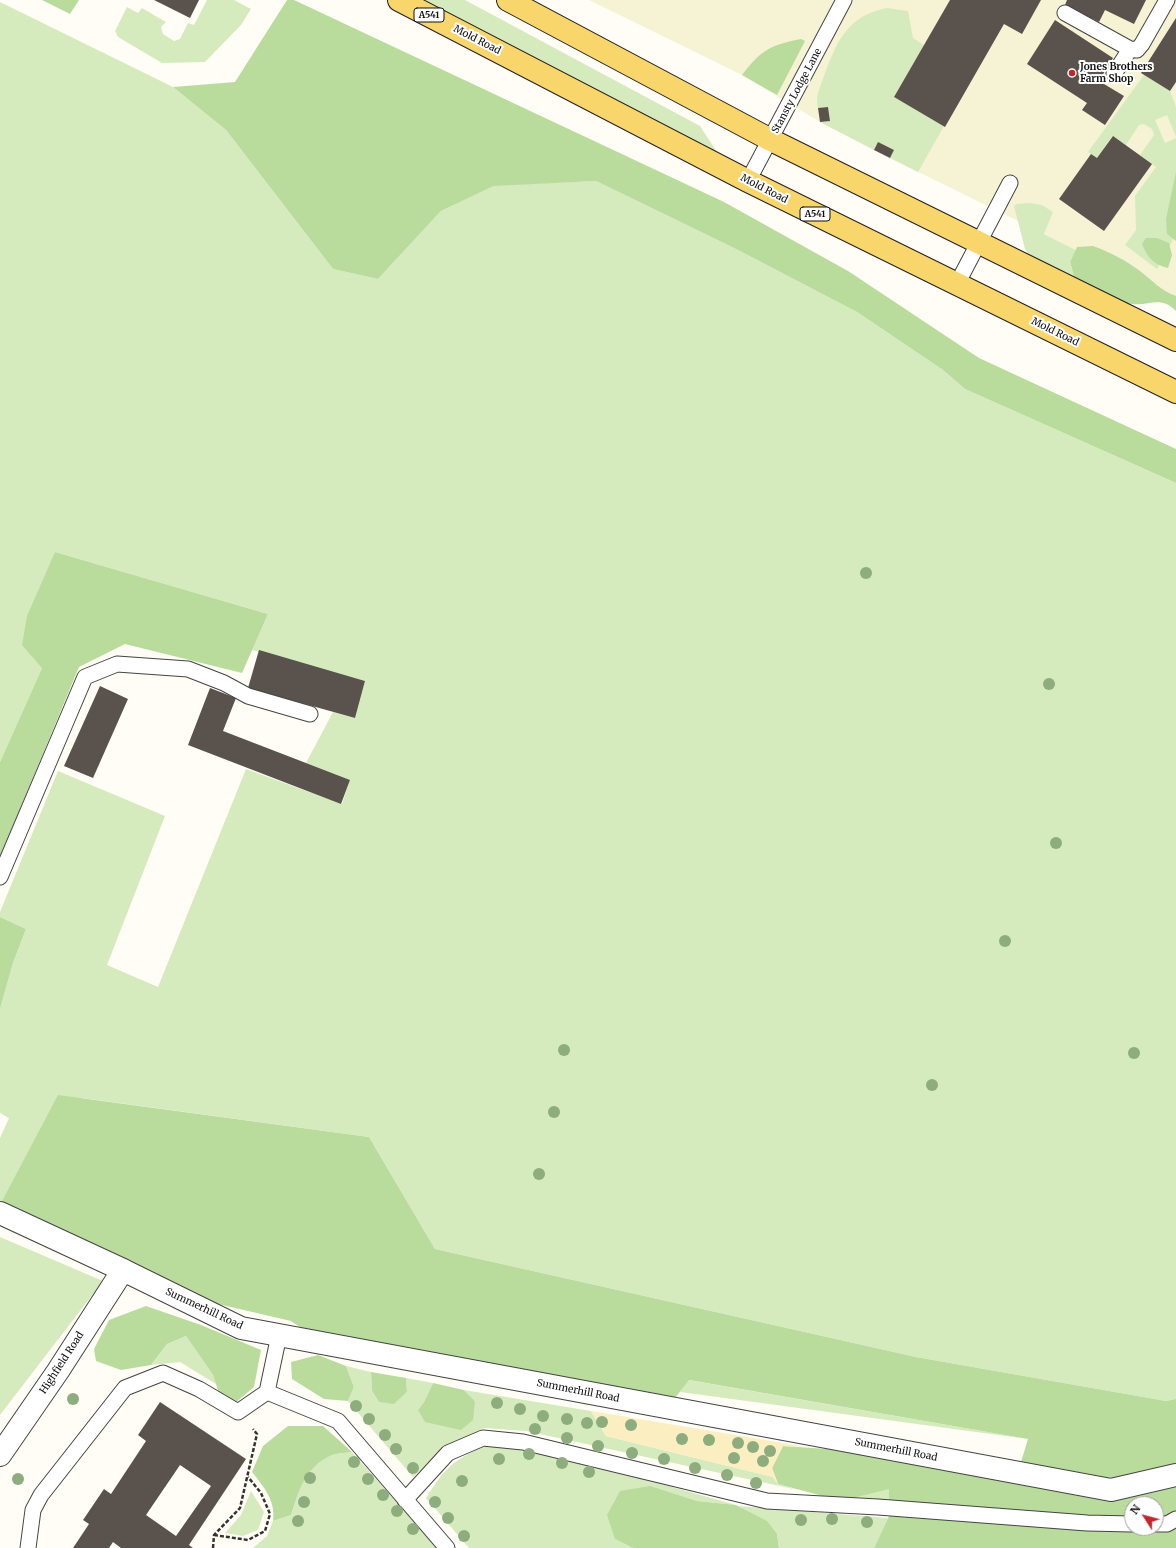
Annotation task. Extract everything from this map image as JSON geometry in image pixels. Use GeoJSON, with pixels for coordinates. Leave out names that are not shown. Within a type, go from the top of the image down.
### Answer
{"type":"FeatureCollection","features":[{"type":"Feature","properties":{"kind":"main road","name":"Mold Road"},"geometry":{"type":"LineString","coordinates":[[399,0],[748,181],[1176,392]]}},
{"type":"Feature","properties":{"kind":"main road"},"geometry":{"type":"LineString","coordinates":[[508,0],[771,140],[1176,340]]}},
{"type":"Feature","properties":{"kind":"street","name":"Summerhill Road"},"geometry":{"type":"LineString","coordinates":[[0,1213],[123,1270],[241,1328],[1111,1490],[1176,1475]]}},
{"type":"Feature","properties":{"kind":"street","name":"Highfield Road"},"geometry":{"type":"LineString","coordinates":[[0,1455],[58,1371],[123,1270]]}},
{"type":"Feature","properties":{"kind":"lane","name":"Stansty Lodge Lane"},"geometry":{"type":"LineString","coordinates":[[748,181],[844,0]]}},
{"type":"Feature","properties":{"kind":"lane"},"geometry":{"type":"LineString","coordinates":[[1065,13],[1130,49],[1137,50],[1140,48],[1167,0]]}},
{"type":"Feature","properties":{"kind":"lane"},"geometry":{"type":"LineString","coordinates":[[1114,74],[1130,49]]}},
{"type":"Feature","properties":{"kind":"lane"},"geometry":{"type":"LineString","coordinates":[[957,284],[1010,183]]}},
{"type":"Feature","properties":{"kind":"lane"},"geometry":{"type":"LineString","coordinates":[[0,877],[85,677],[117,664],[188,669],[224,683],[248,696],[310,714]]}},
{"type":"Feature","properties":{"kind":"lane"},"geometry":{"type":"LineString","coordinates":[[28,1548],[33,1510],[42,1495],[125,1388],[163,1373],[199,1389],[238,1412],[267,1392],[279,1335]]}},
{"type":"Feature","properties":{"kind":"lane"},"geometry":{"type":"LineString","coordinates":[[267,1392],[338,1421],[447,1548]]}},
{"type":"Feature","properties":{"kind":"lane"},"geometry":{"type":"LineString","coordinates":[[406,1500],[448,1453],[483,1438],[523,1442],[767,1501],[878,1507],[1086,1523],[1124,1524]]}},
{"type":"Feature","properties":{"kind":"lane"},"geometry":{"type":"LineString","coordinates":[[1164,1524],[1176,1519]]}},
{"type":"Feature","properties":{"kind":"path"},"geometry":{"type":"LineString","coordinates":[[213,1548],[214,1535],[240,1508],[258,1434],[238,1412]]}},
{"type":"Feature","properties":{"kind":"path"},"geometry":{"type":"LineString","coordinates":[[214,1535],[248,1540],[265,1531],[270,1514],[261,1493],[248,1477]]}},
{"type":"Feature","properties":{"kind":"shaded area"},"geometry":{"type":"Polygon","coordinates":[[[589,0],[1176,0],[1176,299],[890,158],[820,122],[742,75],[589,0]]]}},
{"type":"Feature","properties":{"kind":"green space"},"geometry":{"type":"Polygon","coordinates":[[[42,0],[79,0],[70,14],[42,0]]]}},
{"type":"Feature","properties":{"kind":"green space"},"geometry":{"type":"Polygon","coordinates":[[[207,0],[234,0],[251,9],[241,25],[205,62],[162,63],[118,37],[115,31],[127,7],[138,13],[142,8],[166,22],[161,27],[163,34],[174,41],[180,39],[188,23],[194,25],[207,0]]]}},
{"type":"Feature","properties":{"kind":"green space"},"geometry":{"type":"Polygon","coordinates":[[[287,0],[294,0],[724,202],[848,271],[979,358],[1176,449],[1176,483],[965,389],[943,370],[857,312],[734,248],[596,181],[493,186],[441,211],[378,279],[333,269],[226,130],[173,87],[235,82],[287,0]]]}},
{"type":"Feature","properties":{"kind":"green space"},"geometry":{"type":"Polygon","coordinates":[[[422,0],[465,0],[700,126],[719,155],[422,0]]]}},
{"type":"Feature","properties":{"kind":"green space"},"geometry":{"type":"Polygon","coordinates":[[[0,2],[173,87],[226,130],[333,269],[378,279],[441,211],[493,185],[596,181],[734,248],[857,312],[943,370],[965,389],[1176,483],[1176,1399],[1166,1401],[916,1357],[435,1249],[369,1137],[82,1098],[0,1205],[0,1138],[9,1118],[0,1113],[0,1009],[13,963],[26,929],[0,917],[0,912],[58,771],[165,816],[107,965],[158,987],[246,769],[342,804],[350,780],[306,763],[333,712],[355,718],[365,681],[252,650],[268,614],[55,552],[42,668],[0,762],[0,2]]]}},
{"type":"Feature","properties":{"kind":"green space"},"geometry":{"type":"Polygon","coordinates":[[[887,8],[908,11],[913,38],[924,45],[894,97],[944,126],[918,172],[890,158],[894,150],[878,142],[874,150],[820,122],[830,121],[828,107],[818,108],[817,104],[820,88],[839,41],[845,32],[862,17],[887,8]]]}},
{"type":"Feature","properties":{"kind":"green space"},"geometry":{"type":"Polygon","coordinates":[[[801,39],[805,41],[777,95],[742,75],[761,54],[767,50],[774,46],[801,39]]]}},
{"type":"Feature","properties":{"kind":"green space"},"geometry":{"type":"Polygon","coordinates":[[[1144,75],[1170,91],[1176,107],[1176,137],[1167,115],[1155,120],[1165,143],[1176,138],[1176,234],[1157,269],[1125,245],[1136,230],[1135,196],[1156,167],[1140,155],[1154,135],[1152,129],[1144,124],[1139,125],[1126,145],[1112,136],[1097,158],[1088,152],[1144,75]]]}},
{"type":"Feature","properties":{"kind":"green space"},"geometry":{"type":"Polygon","coordinates":[[[1176,172],[1176,241],[1167,234],[1166,219],[1176,172]]]}},
{"type":"Feature","properties":{"kind":"green space"},"geometry":{"type":"Polygon","coordinates":[[[1030,203],[1042,205],[1053,212],[1044,234],[1076,250],[1070,262],[1076,281],[1030,257],[1025,249],[1014,206],[1016,204],[1030,203]]]}},
{"type":"Feature","properties":{"kind":"green space"},"geometry":{"type":"Polygon","coordinates":[[[1146,238],[1157,238],[1169,243],[1172,255],[1168,268],[1158,265],[1146,253],[1142,244],[1146,238]]]}},
{"type":"Feature","properties":{"kind":"green space"},"geometry":{"type":"Polygon","coordinates":[[[1093,246],[1123,260],[1140,271],[1161,288],[1176,296],[1176,311],[1171,306],[1160,302],[1132,304],[1119,301],[1102,296],[1080,284],[1075,278],[1070,262],[1077,247],[1093,246]]]}},
{"type":"Feature","properties":{"kind":"green space"},"geometry":{"type":"Polygon","coordinates":[[[55,552],[268,614],[242,673],[125,644],[79,667],[0,857],[0,762],[42,668],[22,645],[27,616],[55,552]]]}},
{"type":"Feature","properties":{"kind":"green space"},"geometry":{"type":"Polygon","coordinates":[[[0,917],[26,929],[13,963],[0,1009],[0,917]]]}},
{"type":"Feature","properties":{"kind":"green space"},"geometry":{"type":"Polygon","coordinates":[[[58,1095],[369,1137],[435,1249],[916,1357],[1166,1401],[1176,1399],[1176,1548],[874,1548],[889,1516],[889,1489],[841,1501],[778,1484],[772,1468],[783,1446],[1021,1462],[1028,1439],[689,1380],[662,1415],[490,1381],[349,1360],[291,1321],[205,1301],[0,1205],[58,1095]]]}},
{"type":"Feature","properties":{"kind":"green space"},"geometry":{"type":"Polygon","coordinates":[[[0,1237],[103,1281],[0,1415],[0,1237]]]}},
{"type":"Feature","properties":{"kind":"green space"},"geometry":{"type":"Polygon","coordinates":[[[146,1306],[201,1325],[261,1350],[254,1387],[235,1403],[220,1396],[213,1375],[186,1336],[167,1344],[151,1365],[121,1370],[96,1361],[94,1349],[109,1320],[146,1306]]]}},
{"type":"Feature","properties":{"kind":"green space"},"geometry":{"type":"Polygon","coordinates":[[[186,1336],[213,1375],[216,1384],[180,1362],[151,1365],[167,1344],[186,1336]]]}},
{"type":"Feature","properties":{"kind":"green space"},"geometry":{"type":"Polygon","coordinates":[[[318,1355],[346,1366],[354,1387],[348,1401],[324,1399],[292,1379],[291,1362],[318,1355]]]}},
{"type":"Feature","properties":{"kind":"green space"},"geometry":{"type":"Polygon","coordinates":[[[346,1366],[371,1372],[372,1391],[379,1402],[395,1403],[407,1392],[406,1378],[433,1383],[424,1402],[418,1410],[475,1401],[464,1390],[591,1411],[606,1436],[773,1477],[778,1484],[798,1490],[526,1431],[484,1428],[446,1446],[413,1477],[348,1401],[354,1387],[346,1366]]]}},
{"type":"Feature","properties":{"kind":"green space"},"geometry":{"type":"Polygon","coordinates":[[[371,1372],[406,1378],[407,1392],[394,1404],[379,1402],[372,1391],[371,1372]]]}},
{"type":"Feature","properties":{"kind":"green space"},"geometry":{"type":"Polygon","coordinates":[[[688,1380],[1028,1439],[680,1392],[688,1380]]]}},
{"type":"Feature","properties":{"kind":"green space"},"geometry":{"type":"Polygon","coordinates":[[[433,1383],[464,1390],[475,1401],[473,1420],[461,1430],[425,1422],[418,1410],[424,1402],[433,1383]]]}},
{"type":"Feature","properties":{"kind":"green space"},"geometry":{"type":"Polygon","coordinates":[[[288,1426],[323,1426],[352,1452],[332,1455],[314,1467],[300,1489],[291,1515],[273,1521],[273,1507],[271,1501],[265,1489],[252,1472],[263,1446],[288,1426]]]}},
{"type":"Feature","properties":{"kind":"green space"},"geometry":{"type":"Polygon","coordinates":[[[485,1446],[518,1449],[658,1483],[736,1505],[697,1501],[650,1487],[615,1539],[633,1548],[469,1548],[426,1498],[439,1479],[451,1466],[465,1456],[485,1446]]]}},
{"type":"Feature","properties":{"kind":"green space"},"geometry":{"type":"Polygon","coordinates":[[[352,1452],[437,1548],[253,1548],[267,1536],[273,1521],[291,1515],[300,1489],[314,1467],[332,1455],[352,1452]]]}},
{"type":"Feature","properties":{"kind":"green space"},"geometry":{"type":"Polygon","coordinates":[[[650,1486],[697,1501],[736,1505],[767,1521],[777,1534],[779,1548],[633,1548],[615,1539],[607,1515],[620,1491],[650,1486]]]}},
{"type":"Feature","properties":{"kind":"green space"},"geometry":{"type":"Polygon","coordinates":[[[889,1488],[889,1500],[841,1501],[889,1488]]]}},
{"type":"Feature","properties":{"kind":"green space"},"geometry":{"type":"Polygon","coordinates":[[[251,1491],[264,1512],[258,1530],[243,1536],[225,1533],[241,1515],[251,1491]]]}},
{"type":"Feature","properties":{"kind":"green space"},"geometry":{"type":"Polygon","coordinates":[[[739,1506],[888,1518],[874,1548],[779,1548],[777,1534],[739,1506]]]}},
{"type":"Feature","properties":{"kind":"sand"},"geometry":{"type":"Polygon","coordinates":[[[591,1411],[807,1447],[783,1446],[772,1468],[778,1484],[773,1477],[606,1436],[591,1411]]]}},
{"type":"Feature","properties":{"kind":"building"},"geometry":{"type":"Polygon","coordinates":[[[154,0],[199,0],[190,18],[154,0]]]}},
{"type":"Feature","properties":{"kind":"building"},"geometry":{"type":"Polygon","coordinates":[[[950,0],[1041,0],[1022,34],[1004,24],[945,127],[894,97],[950,0]]]}},
{"type":"Feature","properties":{"kind":"building"},"geometry":{"type":"Polygon","coordinates":[[[1067,0],[1146,0],[1134,24],[1105,10],[1099,22],[1065,5],[1067,0]]]}},
{"type":"Feature","properties":{"kind":"building"},"geometry":{"type":"Polygon","coordinates":[[[1176,18],[1176,82],[1170,91],[1141,73],[1176,18]]]}},
{"type":"Feature","properties":{"kind":"building","name":"Jones Brothers Farm Shop"},"geometry":{"type":"Polygon","coordinates":[[[1055,20],[1113,58],[1099,81],[1124,96],[1105,125],[1082,110],[1087,103],[1027,64],[1055,20]]]}},
{"type":"Feature","properties":{"kind":"building"},"geometry":{"type":"Polygon","coordinates":[[[828,107],[830,121],[820,122],[818,108],[828,107]]]}},
{"type":"Feature","properties":{"kind":"building"},"geometry":{"type":"Polygon","coordinates":[[[1113,136],[1152,164],[1104,231],[1059,199],[1091,154],[1097,158],[1113,136]]]}},
{"type":"Feature","properties":{"kind":"building"},"geometry":{"type":"Polygon","coordinates":[[[878,142],[894,150],[890,158],[874,150],[878,142]]]}},
{"type":"Feature","properties":{"kind":"building"},"geometry":{"type":"Polygon","coordinates":[[[259,650],[365,681],[355,718],[248,688],[259,650]]]}},
{"type":"Feature","properties":{"kind":"building"},"geometry":{"type":"Polygon","coordinates":[[[100,686],[128,699],[93,778],[64,766],[100,686]]]}},
{"type":"Feature","properties":{"kind":"building"},"geometry":{"type":"Polygon","coordinates":[[[210,688],[236,698],[223,731],[350,780],[341,804],[188,745],[210,688]]]}},
{"type":"Feature","properties":{"kind":"building"},"geometry":{"type":"Polygon","coordinates":[[[160,1402],[246,1459],[189,1545],[193,1548],[121,1548],[113,1542],[109,1548],[73,1548],[89,1524],[83,1520],[104,1489],[111,1494],[146,1441],[138,1435],[160,1402]],[[180,1465],[146,1515],[176,1536],[211,1486],[180,1465]]]}},
{"type":"Feature","properties":{"kind":"place","name":"Jones Brothers Farm Shop"},"geometry":{"type":"Point","coordinates":[1072,73]}}]}
